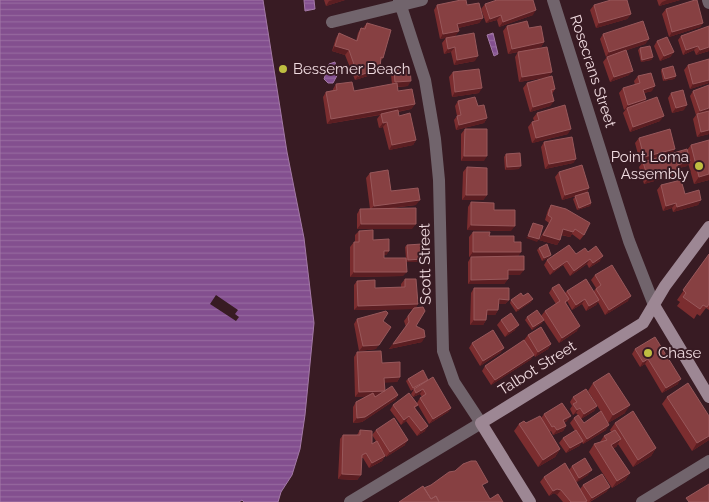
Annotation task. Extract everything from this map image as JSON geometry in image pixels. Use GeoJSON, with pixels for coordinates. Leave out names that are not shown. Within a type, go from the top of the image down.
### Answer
{"type":"FeatureCollection","features":[{"type":"Feature","properties":{"kind":"main road","name":"Talbot Street"},"geometry":{"type":"LineString","coordinates":[[480,423],[643,323],[654,304],[709,228]]}},
{"type":"Feature","properties":{"kind":"main road","name":"Rosecrans Street"},"geometry":{"type":"LineString","coordinates":[[654,304],[709,398]]}},
{"type":"Feature","properties":{"kind":"main road","name":"Scott Street"},"geometry":{"type":"LineString","coordinates":[[480,423],[530,502]]}},
{"type":"Feature","properties":{"kind":"street"},"geometry":{"type":"LineString","coordinates":[[332,22],[400,3],[422,0]]}},
{"type":"Feature","properties":{"kind":"street","name":"Rosecrans Street"},"geometry":{"type":"LineString","coordinates":[[553,0],[630,241],[654,304]]}},
{"type":"Feature","properties":{"kind":"street","name":"Scott Street"},"geometry":{"type":"LineString","coordinates":[[400,3],[425,80],[435,139],[439,180],[443,351],[454,382],[480,423]]}},
{"type":"Feature","properties":{"kind":"street","name":"Talbot Street"},"geometry":{"type":"LineString","coordinates":[[350,502],[480,423]]}},
{"type":"Feature","properties":{"kind":"street"},"geometry":{"type":"LineString","coordinates":[[642,502],[709,461]]}},
{"type":"Feature","properties":{"kind":"shaded area"},"geometry":{"type":"Polygon","coordinates":[[[0,0],[263,0],[287,152],[304,238],[314,323],[300,449],[292,475],[281,492],[278,502],[244,502],[242,500],[239,502],[0,502],[0,0]]]}},
{"type":"Feature","properties":{"kind":"shaded area"},"geometry":{"type":"Polygon","coordinates":[[[304,0],[314,0],[315,9],[305,11],[304,0]]]}},
{"type":"Feature","properties":{"kind":"shaded area"},"geometry":{"type":"Polygon","coordinates":[[[493,33],[498,54],[494,56],[487,35],[493,33]]]}},
{"type":"Feature","properties":{"kind":"shaded area"},"geometry":{"type":"Polygon","coordinates":[[[335,62],[336,67],[339,67],[340,70],[333,83],[328,83],[324,79],[329,64],[335,62]]]}},
{"type":"Feature","properties":{"kind":"pier"},"geometry":{"type":"Polygon","coordinates":[[[216,295],[238,310],[235,314],[239,317],[236,321],[210,304],[216,295]]]}},
{"type":"Feature","properties":{"kind":"building"},"geometry":{"type":"Polygon","coordinates":[[[466,0],[467,5],[479,3],[483,18],[457,24],[459,31],[443,34],[437,5],[466,0]]]}},
{"type":"Feature","properties":{"kind":"building"},"geometry":{"type":"Polygon","coordinates":[[[497,0],[533,0],[536,10],[503,22],[501,15],[490,19],[485,4],[497,0]]]}},
{"type":"Feature","properties":{"kind":"building"},"geometry":{"type":"Polygon","coordinates":[[[611,0],[627,0],[631,14],[599,23],[594,5],[611,0]]]}},
{"type":"Feature","properties":{"kind":"building"},"geometry":{"type":"Polygon","coordinates":[[[697,0],[703,23],[672,32],[666,9],[697,0]]]}},
{"type":"Feature","properties":{"kind":"building"},"geometry":{"type":"Polygon","coordinates":[[[527,21],[529,28],[541,26],[544,42],[512,49],[507,26],[527,21]]]}},
{"type":"Feature","properties":{"kind":"building"},"geometry":{"type":"Polygon","coordinates":[[[643,21],[649,39],[609,52],[603,34],[643,21]]]}},
{"type":"Feature","properties":{"kind":"building"},"geometry":{"type":"Polygon","coordinates":[[[367,23],[391,30],[383,58],[381,57],[380,68],[358,76],[349,50],[335,46],[339,33],[357,41],[361,28],[365,29],[367,23]]]}},
{"type":"Feature","properties":{"kind":"building"},"geometry":{"type":"Polygon","coordinates":[[[709,26],[709,47],[700,50],[698,46],[686,50],[681,36],[709,26]]]}},
{"type":"Feature","properties":{"kind":"building"},"geometry":{"type":"Polygon","coordinates":[[[474,33],[478,56],[457,60],[455,47],[448,49],[446,38],[474,33]]]}},
{"type":"Feature","properties":{"kind":"building"},"geometry":{"type":"Polygon","coordinates":[[[667,37],[674,52],[664,56],[657,41],[667,37]]]}},
{"type":"Feature","properties":{"kind":"building"},"geometry":{"type":"Polygon","coordinates":[[[650,46],[653,57],[642,60],[640,48],[650,46]]]}},
{"type":"Feature","properties":{"kind":"building"},"geometry":{"type":"Polygon","coordinates":[[[547,47],[552,72],[522,77],[518,52],[547,47]]]}},
{"type":"Feature","properties":{"kind":"building"},"geometry":{"type":"Polygon","coordinates":[[[626,50],[633,71],[614,77],[607,57],[626,50]]]}},
{"type":"Feature","properties":{"kind":"building"},"geometry":{"type":"Polygon","coordinates":[[[709,59],[709,80],[693,84],[688,65],[709,59]]]}},
{"type":"Feature","properties":{"kind":"building"},"geometry":{"type":"Polygon","coordinates":[[[673,66],[676,76],[665,79],[662,69],[673,66]]]}},
{"type":"Feature","properties":{"kind":"building"},"geometry":{"type":"Polygon","coordinates":[[[410,68],[411,81],[395,82],[394,70],[410,68]]]}},
{"type":"Feature","properties":{"kind":"building"},"geometry":{"type":"Polygon","coordinates":[[[479,69],[482,88],[455,92],[453,72],[479,69]]]}},
{"type":"Feature","properties":{"kind":"building"},"geometry":{"type":"Polygon","coordinates":[[[651,73],[655,86],[643,90],[646,99],[628,105],[623,88],[640,83],[638,76],[651,73]]]}},
{"type":"Feature","properties":{"kind":"building"},"geometry":{"type":"Polygon","coordinates":[[[552,76],[555,89],[551,90],[554,101],[533,107],[527,83],[552,76]]]}},
{"type":"Feature","properties":{"kind":"building"},"geometry":{"type":"Polygon","coordinates":[[[352,82],[354,91],[397,83],[398,91],[412,89],[415,104],[331,119],[326,92],[337,90],[336,84],[352,82]]]}},
{"type":"Feature","properties":{"kind":"building"},"geometry":{"type":"Polygon","coordinates":[[[709,85],[709,108],[700,111],[693,91],[709,85]]]}},
{"type":"Feature","properties":{"kind":"building"},"geometry":{"type":"Polygon","coordinates":[[[683,90],[687,105],[676,108],[671,93],[683,90]]]}},
{"type":"Feature","properties":{"kind":"building"},"geometry":{"type":"Polygon","coordinates":[[[475,97],[478,106],[484,105],[487,118],[459,125],[457,116],[461,115],[458,101],[475,97]]]}},
{"type":"Feature","properties":{"kind":"building"},"geometry":{"type":"Polygon","coordinates":[[[657,97],[664,116],[633,127],[627,108],[657,97]]]}},
{"type":"Feature","properties":{"kind":"building"},"geometry":{"type":"Polygon","coordinates":[[[565,105],[571,129],[536,138],[532,122],[539,120],[537,113],[565,105]]]}},
{"type":"Feature","properties":{"kind":"building"},"geometry":{"type":"Polygon","coordinates":[[[398,110],[399,116],[410,113],[416,140],[392,145],[387,122],[383,123],[381,114],[398,110]]]}},
{"type":"Feature","properties":{"kind":"building"},"geometry":{"type":"Polygon","coordinates":[[[709,111],[709,130],[701,132],[697,114],[709,111]]]}},
{"type":"Feature","properties":{"kind":"building"},"geometry":{"type":"Polygon","coordinates":[[[465,129],[487,129],[487,156],[464,156],[465,129]]]}},
{"type":"Feature","properties":{"kind":"building"},"geometry":{"type":"Polygon","coordinates":[[[670,129],[675,149],[644,157],[639,138],[670,129]]]}},
{"type":"Feature","properties":{"kind":"building"},"geometry":{"type":"Polygon","coordinates":[[[572,137],[576,159],[549,164],[544,142],[572,137]]]}},
{"type":"Feature","properties":{"kind":"building"},"geometry":{"type":"Polygon","coordinates":[[[709,140],[709,174],[699,177],[691,145],[709,140]]]}},
{"type":"Feature","properties":{"kind":"building"},"geometry":{"type":"Polygon","coordinates":[[[687,149],[690,161],[677,165],[678,170],[648,179],[643,162],[687,149]]]}},
{"type":"Feature","properties":{"kind":"building"},"geometry":{"type":"Polygon","coordinates":[[[520,153],[521,166],[507,167],[506,154],[520,153]]]}},
{"type":"Feature","properties":{"kind":"building"},"geometry":{"type":"Polygon","coordinates":[[[582,165],[589,188],[565,195],[559,172],[582,165]]]}},
{"type":"Feature","properties":{"kind":"building"},"geometry":{"type":"Polygon","coordinates":[[[467,167],[487,168],[487,195],[466,195],[467,167]]]}},
{"type":"Feature","properties":{"kind":"building"},"geometry":{"type":"Polygon","coordinates":[[[388,170],[391,191],[418,188],[420,200],[374,206],[370,173],[388,170]]]}},
{"type":"Feature","properties":{"kind":"building"},"geometry":{"type":"Polygon","coordinates":[[[681,180],[685,194],[699,190],[701,200],[677,207],[676,203],[666,206],[661,185],[681,180]]]}},
{"type":"Feature","properties":{"kind":"building"},"geometry":{"type":"Polygon","coordinates":[[[588,192],[591,203],[579,208],[575,196],[588,192]]]}},
{"type":"Feature","properties":{"kind":"building"},"geometry":{"type":"Polygon","coordinates":[[[471,202],[494,203],[494,210],[515,210],[515,226],[471,225],[471,202]]]}},
{"type":"Feature","properties":{"kind":"building"},"geometry":{"type":"Polygon","coordinates":[[[551,205],[566,209],[590,223],[584,235],[575,229],[573,232],[563,229],[560,240],[543,235],[552,218],[548,215],[551,205]]]}},
{"type":"Feature","properties":{"kind":"building"},"geometry":{"type":"Polygon","coordinates":[[[416,208],[416,224],[361,224],[360,209],[416,208]]]}},
{"type":"Feature","properties":{"kind":"building"},"geometry":{"type":"Polygon","coordinates":[[[533,223],[543,226],[539,239],[528,236],[533,223]]]}},
{"type":"Feature","properties":{"kind":"building"},"geometry":{"type":"Polygon","coordinates":[[[373,230],[373,240],[389,239],[389,251],[384,251],[384,258],[406,258],[407,272],[354,272],[354,242],[359,242],[359,231],[373,230]]]}},
{"type":"Feature","properties":{"kind":"building"},"geometry":{"type":"Polygon","coordinates":[[[473,232],[490,232],[489,236],[514,236],[514,242],[521,242],[521,252],[473,252],[473,232]]]}},
{"type":"Feature","properties":{"kind":"building"},"geometry":{"type":"Polygon","coordinates":[[[422,244],[422,259],[408,260],[407,245],[422,244]]]}},
{"type":"Feature","properties":{"kind":"building"},"geometry":{"type":"Polygon","coordinates":[[[547,244],[551,255],[544,258],[539,248],[547,244]]]}},
{"type":"Feature","properties":{"kind":"building"},"geometry":{"type":"Polygon","coordinates":[[[569,245],[576,254],[585,248],[588,252],[596,246],[603,256],[593,263],[590,259],[574,271],[567,261],[554,270],[547,260],[569,245]]]}},
{"type":"Feature","properties":{"kind":"building"},"geometry":{"type":"Polygon","coordinates":[[[709,254],[709,304],[707,307],[703,305],[700,309],[683,297],[686,293],[683,290],[709,254]]]}},
{"type":"Feature","properties":{"kind":"building"},"geometry":{"type":"Polygon","coordinates":[[[524,256],[524,270],[508,270],[508,279],[471,280],[471,257],[524,256]]]}},
{"type":"Feature","properties":{"kind":"building"},"geometry":{"type":"Polygon","coordinates":[[[612,265],[631,296],[609,310],[596,289],[601,285],[595,275],[612,265]]]}},
{"type":"Feature","properties":{"kind":"building"},"geometry":{"type":"Polygon","coordinates":[[[405,279],[416,279],[418,304],[358,306],[357,281],[375,280],[375,288],[405,287],[405,279]]]}},
{"type":"Feature","properties":{"kind":"building"},"geometry":{"type":"Polygon","coordinates":[[[586,279],[599,300],[589,306],[585,299],[576,305],[567,291],[586,279]]]}},
{"type":"Feature","properties":{"kind":"building"},"geometry":{"type":"Polygon","coordinates":[[[559,284],[569,299],[565,302],[580,326],[562,338],[545,311],[560,301],[552,288],[559,284]]]}},
{"type":"Feature","properties":{"kind":"building"},"geometry":{"type":"Polygon","coordinates":[[[474,288],[509,288],[509,300],[499,299],[498,310],[487,310],[486,320],[474,320],[474,288]]]}},
{"type":"Feature","properties":{"kind":"building"},"geometry":{"type":"Polygon","coordinates":[[[521,293],[523,296],[528,293],[533,299],[518,309],[511,300],[521,293]]]}},
{"type":"Feature","properties":{"kind":"building"},"geometry":{"type":"Polygon","coordinates":[[[423,307],[425,311],[416,326],[424,330],[425,337],[393,344],[409,322],[408,316],[414,308],[423,307]]]}},
{"type":"Feature","properties":{"kind":"building"},"geometry":{"type":"Polygon","coordinates":[[[537,310],[544,320],[533,327],[527,317],[537,310]]]}},
{"type":"Feature","properties":{"kind":"building"},"geometry":{"type":"Polygon","coordinates":[[[386,311],[388,313],[383,321],[391,327],[379,345],[363,346],[357,319],[386,311]]]}},
{"type":"Feature","properties":{"kind":"building"},"geometry":{"type":"Polygon","coordinates":[[[511,313],[519,325],[509,332],[501,320],[511,313]]]}},
{"type":"Feature","properties":{"kind":"building"},"geometry":{"type":"Polygon","coordinates":[[[541,327],[551,344],[538,352],[528,335],[541,327]]]}},
{"type":"Feature","properties":{"kind":"building"},"geometry":{"type":"Polygon","coordinates":[[[493,330],[504,348],[483,361],[472,343],[493,330]]]}},
{"type":"Feature","properties":{"kind":"building"},"geometry":{"type":"Polygon","coordinates":[[[655,337],[681,379],[666,388],[648,359],[643,362],[635,349],[655,337]]]}},
{"type":"Feature","properties":{"kind":"building"},"geometry":{"type":"Polygon","coordinates":[[[524,340],[534,355],[495,380],[485,366],[524,340]]]}},
{"type":"Feature","properties":{"kind":"building"},"geometry":{"type":"Polygon","coordinates":[[[381,351],[382,363],[400,362],[400,377],[384,378],[385,391],[359,392],[357,352],[381,351]]]}},
{"type":"Feature","properties":{"kind":"building"},"geometry":{"type":"Polygon","coordinates":[[[423,370],[428,380],[413,388],[408,379],[423,370]]]}},
{"type":"Feature","properties":{"kind":"building"},"geometry":{"type":"Polygon","coordinates":[[[609,373],[630,405],[613,415],[593,383],[609,373]]]}},
{"type":"Feature","properties":{"kind":"building"},"geometry":{"type":"Polygon","coordinates":[[[433,377],[451,408],[433,419],[420,398],[426,394],[423,389],[416,393],[414,389],[433,377]]]}},
{"type":"Feature","properties":{"kind":"building"},"geometry":{"type":"Polygon","coordinates":[[[688,383],[709,416],[709,436],[697,443],[667,397],[688,383]]]}},
{"type":"Feature","properties":{"kind":"building"},"geometry":{"type":"Polygon","coordinates":[[[392,386],[398,395],[365,417],[357,418],[356,402],[373,393],[375,397],[392,386]]]}},
{"type":"Feature","properties":{"kind":"building"},"geometry":{"type":"Polygon","coordinates":[[[586,389],[597,406],[584,414],[580,408],[577,410],[573,404],[577,402],[573,397],[586,389]]]}},
{"type":"Feature","properties":{"kind":"building"},"geometry":{"type":"Polygon","coordinates":[[[409,393],[418,405],[414,407],[428,426],[421,431],[409,416],[404,420],[393,405],[409,393]]]}},
{"type":"Feature","properties":{"kind":"building"},"geometry":{"type":"Polygon","coordinates":[[[562,403],[571,416],[563,420],[566,426],[557,430],[554,426],[552,427],[544,414],[562,403]]]}},
{"type":"Feature","properties":{"kind":"building"},"geometry":{"type":"Polygon","coordinates":[[[601,411],[609,425],[587,439],[574,418],[578,415],[584,423],[601,411]]]}},
{"type":"Feature","properties":{"kind":"building"},"geometry":{"type":"Polygon","coordinates":[[[633,411],[656,448],[638,460],[615,423],[633,411]]]}},
{"type":"Feature","properties":{"kind":"building"},"geometry":{"type":"Polygon","coordinates":[[[540,416],[560,449],[543,460],[519,424],[524,421],[526,423],[540,416]]]}},
{"type":"Feature","properties":{"kind":"building"},"geometry":{"type":"Polygon","coordinates":[[[394,418],[408,440],[390,452],[376,430],[394,418]]]}},
{"type":"Feature","properties":{"kind":"building"},"geometry":{"type":"Polygon","coordinates":[[[360,430],[372,431],[372,444],[377,441],[385,456],[372,463],[366,453],[362,455],[361,475],[342,474],[343,435],[360,435],[360,430]]]}},
{"type":"Feature","properties":{"kind":"building"},"geometry":{"type":"Polygon","coordinates":[[[576,430],[583,441],[570,448],[563,438],[576,430]]]}},
{"type":"Feature","properties":{"kind":"building"},"geometry":{"type":"Polygon","coordinates":[[[615,430],[621,439],[611,445],[630,473],[617,481],[594,444],[607,440],[604,436],[615,430]]]}},
{"type":"Feature","properties":{"kind":"building"},"geometry":{"type":"Polygon","coordinates":[[[585,458],[592,470],[579,478],[572,466],[585,458]]]}},
{"type":"Feature","properties":{"kind":"building"},"geometry":{"type":"Polygon","coordinates":[[[471,461],[476,461],[488,482],[482,485],[490,499],[498,494],[503,502],[439,502],[436,496],[431,499],[424,488],[471,461]]]}},
{"type":"Feature","properties":{"kind":"building"},"geometry":{"type":"Polygon","coordinates":[[[565,463],[587,501],[571,502],[561,490],[553,491],[544,477],[565,463]]]}},
{"type":"Feature","properties":{"kind":"building"},"geometry":{"type":"Polygon","coordinates":[[[602,474],[610,487],[592,498],[583,485],[602,474]]]}},
{"type":"Feature","properties":{"kind":"building"},"geometry":{"type":"Polygon","coordinates":[[[709,484],[709,502],[689,502],[686,498],[709,484]]]}},
{"type":"Feature","properties":{"kind":"building"},"geometry":{"type":"Polygon","coordinates":[[[423,486],[431,499],[436,496],[439,502],[399,502],[423,486]]]}},
{"type":"Feature","properties":{"kind":"place","name":"Bessemer Beach"},"geometry":{"type":"Point","coordinates":[283,69]}},
{"type":"Feature","properties":{"kind":"place","name":"Point Loma Assembly"},"geometry":{"type":"Point","coordinates":[699,166]}},
{"type":"Feature","properties":{"kind":"place","name":"Chase"},"geometry":{"type":"Point","coordinates":[648,353]}}]}
